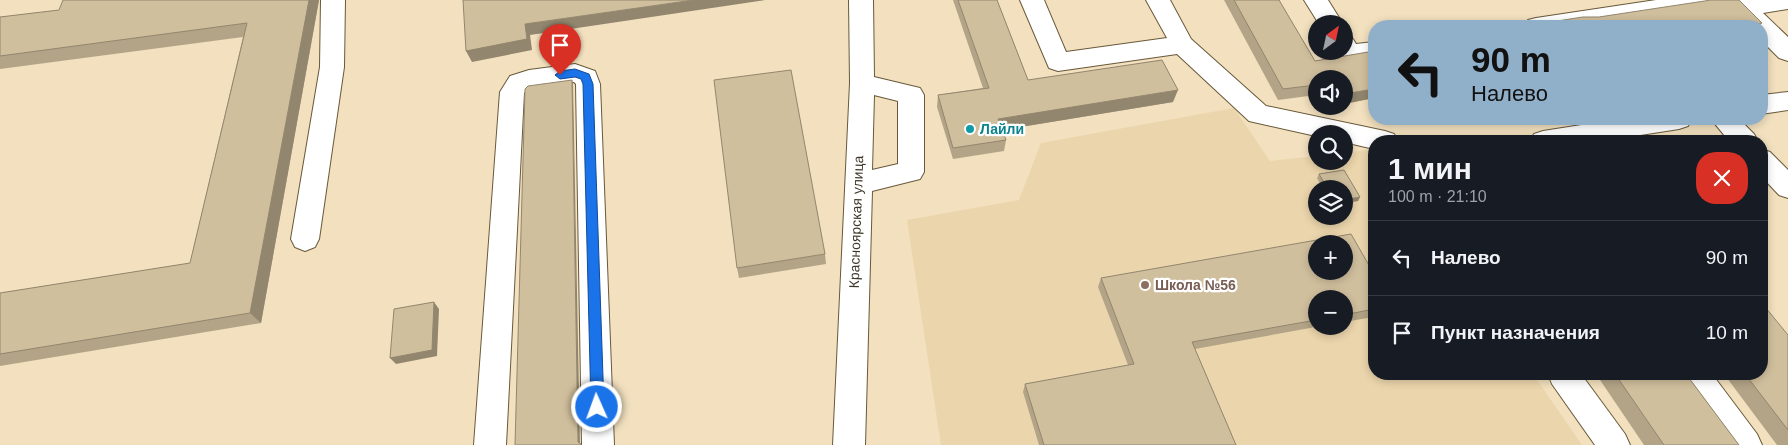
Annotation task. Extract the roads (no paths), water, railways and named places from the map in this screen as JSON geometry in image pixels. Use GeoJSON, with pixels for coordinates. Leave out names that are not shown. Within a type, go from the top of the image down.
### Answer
{"type":"FeatureCollection","features":[{"type":"Feature","properties":{"kind":"street"},"geometry":{"type":"LineString","coordinates":[[305,239],[332,67],[333,0]]}},
{"type":"Feature","properties":{"kind":"street","name":"Красноярская улица"},"geometry":{"type":"LineString","coordinates":[[849,445],[862,83],[861,0]]}},
{"type":"Feature","properties":{"kind":"street"},"geometry":{"type":"LineString","coordinates":[[1032,0],[1058,62],[1182,45]]}},
{"type":"Feature","properties":{"kind":"street"},"geometry":{"type":"LineString","coordinates":[[1158,0],[1182,45],[1258,114],[1368,137]]}},
{"type":"Feature","properties":{"kind":"street"},"geometry":{"type":"LineString","coordinates":[[1316,0],[1325,15]]}},
{"type":"Feature","properties":{"kind":"street"},"geometry":{"type":"LineString","coordinates":[[1576,20],[1710,0]]}},
{"type":"Feature","properties":{"kind":"street"},"geometry":{"type":"LineString","coordinates":[[1740,4],[1788,1]]}},
{"type":"Feature","properties":{"kind":"street"},"geometry":{"type":"LineString","coordinates":[[1740,4],[1756,20]]}},
{"type":"Feature","properties":{"kind":"street"},"geometry":{"type":"LineString","coordinates":[[1768,32],[1788,52]]}},
{"type":"Feature","properties":{"kind":"street"},"geometry":{"type":"LineString","coordinates":[[1353,54],[1368,52]]}},
{"type":"Feature","properties":{"kind":"street"},"geometry":{"type":"LineString","coordinates":[[490,445],[512,92],[519,82],[575,73],[586,77],[588,84],[598,445]]}},
{"type":"Feature","properties":{"kind":"street"},"geometry":{"type":"LineString","coordinates":[[857,184],[911,172],[911,95],[862,83]]}},
{"type":"Feature","properties":{"kind":"street"},"geometry":{"type":"LineString","coordinates":[[1768,104],[1788,101]]}},
{"type":"Feature","properties":{"kind":"street"},"geometry":{"type":"LineString","coordinates":[[1619,135],[1656,125]]}},
{"type":"Feature","properties":{"kind":"street"},"geometry":{"type":"LineString","coordinates":[[1730,125],[1739,135]]}},
{"type":"Feature","properties":{"kind":"street"},"geometry":{"type":"LineString","coordinates":[[1768,166],[1788,187]]}},
{"type":"Feature","properties":{"kind":"street"},"geometry":{"type":"LineString","coordinates":[[1567,380],[1614,445]]}},
{"type":"Feature","properties":{"kind":"street"},"geometry":{"type":"LineString","coordinates":[[1698,380],[1746,445]]}},
{"type":"Feature","properties":{"kind":"place","name":"Лайли"},"geometry":{"type":"Point","coordinates":[970,129]}},
{"type":"Feature","properties":{"kind":"place","name":"Школа №56"},"geometry":{"type":"Point","coordinates":[1145,285]}}]}
